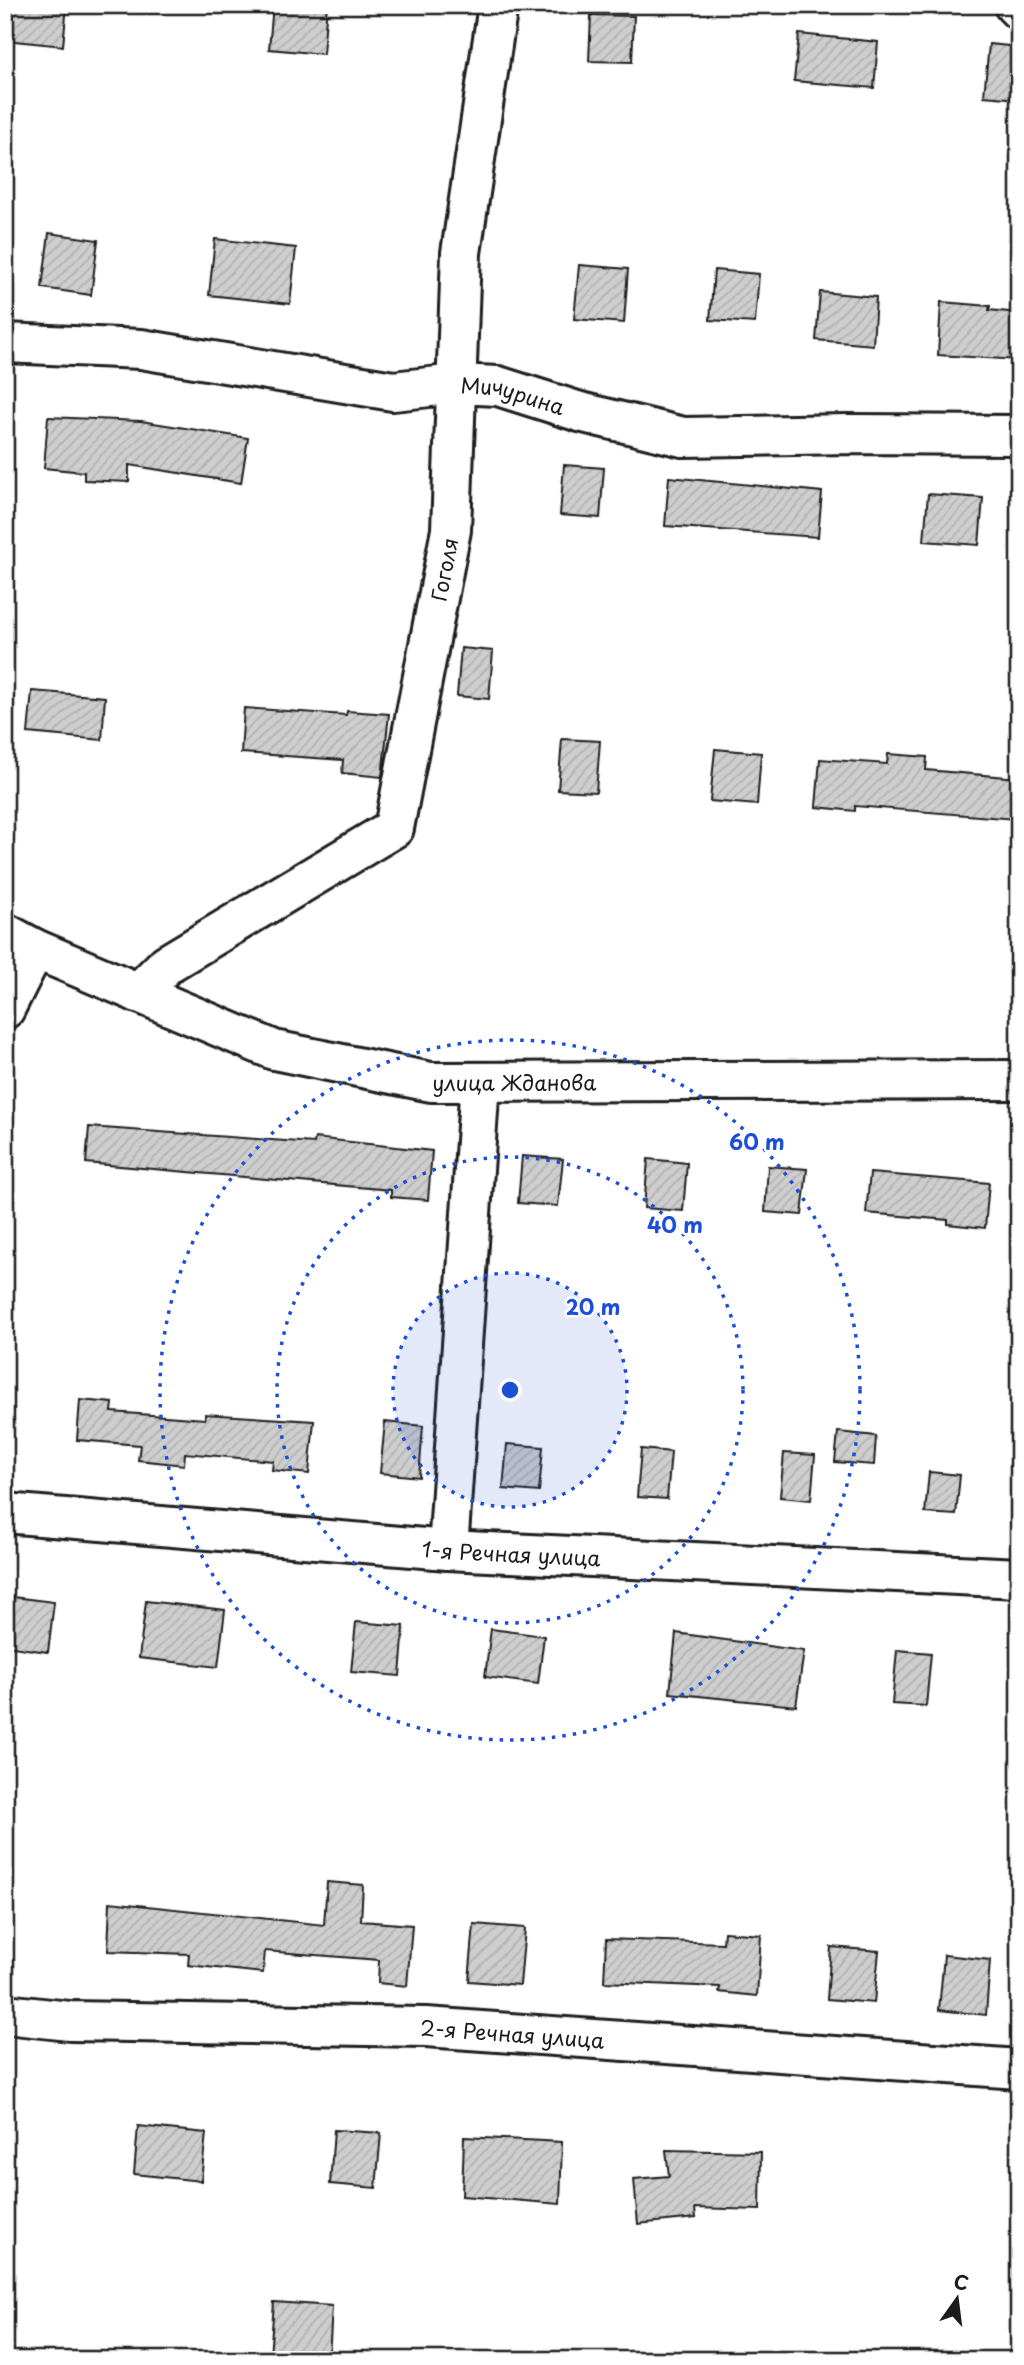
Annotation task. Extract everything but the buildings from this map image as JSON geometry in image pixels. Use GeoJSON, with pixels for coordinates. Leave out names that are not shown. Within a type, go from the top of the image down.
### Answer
{"type":"FeatureCollection","features":[{"type":"Feature","properties":{"kind":"street","name":"Гоголя"},"geometry":{"type":"LineString","coordinates":[[138,993],[167,964],[394,828],[451,530],[461,253],[498,5]]}},
{"type":"Feature","properties":{"kind":"street"},"geometry":{"type":"LineString","coordinates":[[1014,5],[1019,10]]}},
{"type":"Feature","properties":{"kind":"street","name":"Мичурина"},"geometry":{"type":"LineString","coordinates":[[5,343],[141,349],[393,391],[457,384],[498,386],[580,412],[683,437],[1019,435]]}},
{"type":"Feature","properties":{"kind":"street"},"geometry":{"type":"LineString","coordinates":[[5,1009],[20,941]]}},
{"type":"Feature","properties":{"kind":"street","name":"улица Жданова"},"geometry":{"type":"LineString","coordinates":[[20,941],[274,1050],[431,1082],[1019,1080]]}},
{"type":"Feature","properties":{"kind":"street"},"geometry":{"type":"LineString","coordinates":[[448,1550],[480,1082]]}},
{"type":"Feature","properties":{"kind":"street","name":"1-я Речная улица"},"geometry":{"type":"LineString","coordinates":[[5,1513],[448,1550],[1019,1578]]}},
{"type":"Feature","properties":{"kind":"street","name":"2-я Речная улица"},"geometry":{"type":"LineString","coordinates":[[5,2014],[70,2021],[426,2027],[1019,2068]]}}]}
